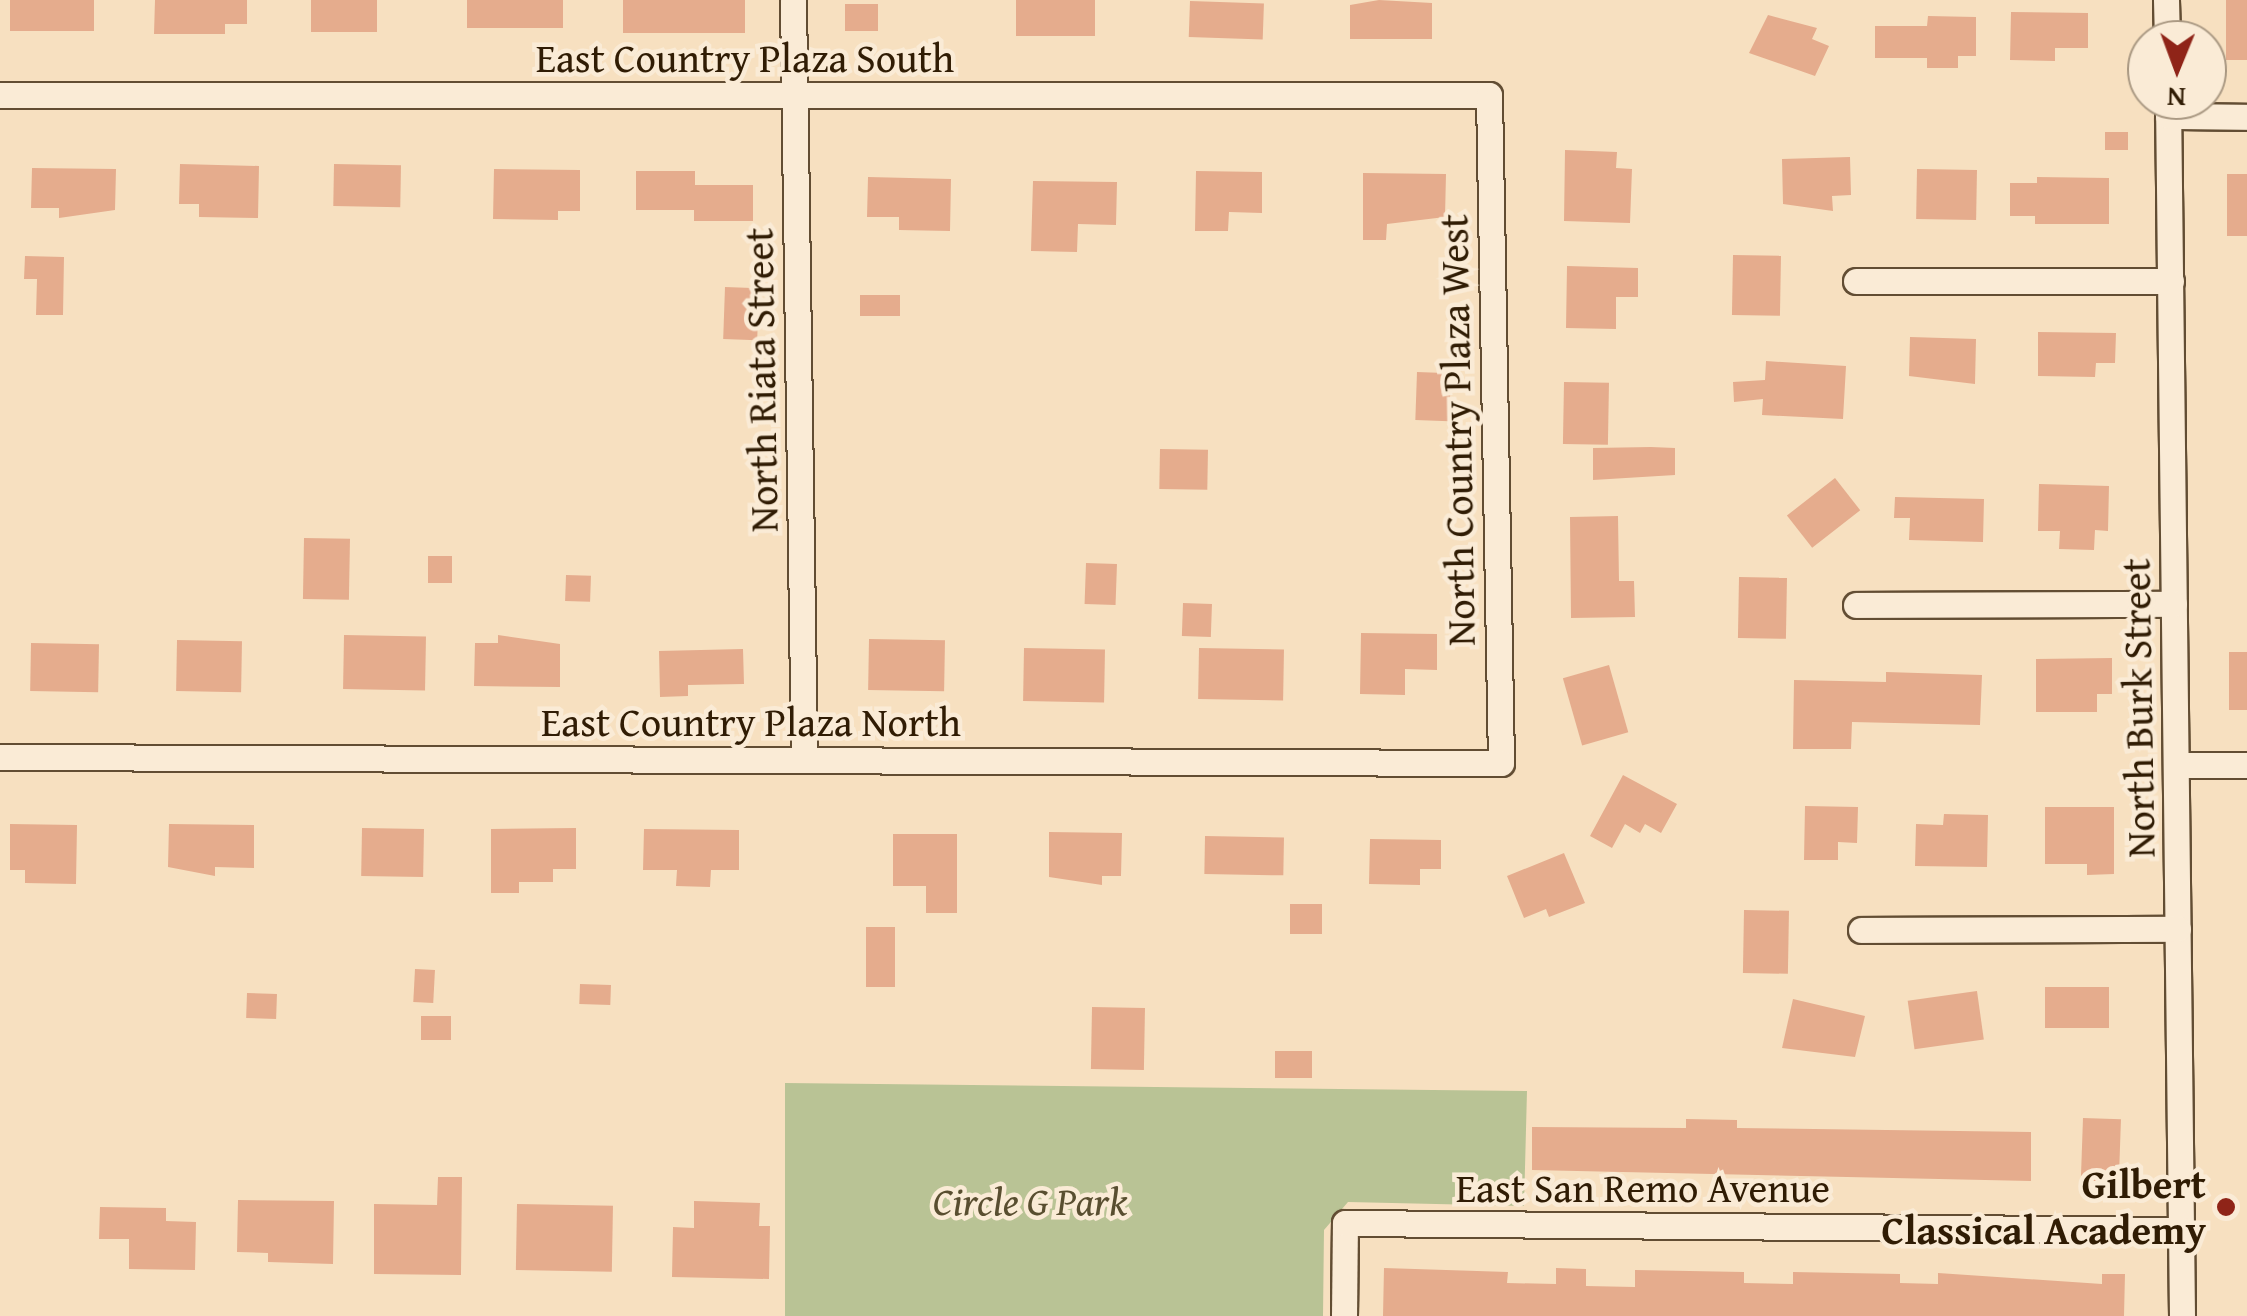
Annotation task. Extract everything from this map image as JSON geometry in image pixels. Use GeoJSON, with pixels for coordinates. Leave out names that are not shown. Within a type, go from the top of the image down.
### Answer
{"type":"FeatureCollection","features":[{"type":"Feature","properties":{"kind":"street","name":"North Riata Street"},"geometry":{"type":"LineString","coordinates":[[794,0],[804,760]]}},
{"type":"Feature","properties":{"kind":"street","name":"East Country Plaza South"},"geometry":{"type":"LineString","coordinates":[[0,95],[1489,96]]}},
{"type":"Feature","properties":{"kind":"street","name":"North Country Plaza West"},"geometry":{"type":"LineString","coordinates":[[1489,96],[1501,762]]}},
{"type":"Feature","properties":{"kind":"street","name":"North Burk Street"},"geometry":{"type":"LineString","coordinates":[[2168,120],[2182,1316]]}},
{"type":"Feature","properties":{"kind":"street"},"geometry":{"type":"LineString","coordinates":[[1856,281],[2171,281]]}},
{"type":"Feature","properties":{"kind":"street"},"geometry":{"type":"LineString","coordinates":[[1856,605],[2174,604]]}},
{"type":"Feature","properties":{"kind":"street","name":"East Country Plaza North"},"geometry":{"type":"LineString","coordinates":[[0,757],[1501,762]]}},
{"type":"Feature","properties":{"kind":"street"},"geometry":{"type":"LineString","coordinates":[[2177,765],[2247,766]]}},
{"type":"Feature","properties":{"kind":"street"},"geometry":{"type":"LineString","coordinates":[[1861,930],[2178,928]]}},
{"type":"Feature","properties":{"kind":"street","name":"East San Remo Avenue"},"geometry":{"type":"LineString","coordinates":[[1344,1316],[1345,1224],[2182,1230]]}},
{"type":"Feature","properties":{"kind":"green space","name":"Circle G Park"},"geometry":{"type":"Polygon","coordinates":[[[785,1083],[1527,1091],[1524,1206],[1348,1202],[1324,1230],[1323,1316],[785,1316],[785,1083]]]}},
{"type":"Feature","properties":{"kind":"building"},"geometry":{"type":"Polygon","coordinates":[[[10,0],[94,0],[94,31],[10,31],[10,0]]]}},
{"type":"Feature","properties":{"kind":"building"},"geometry":{"type":"Polygon","coordinates":[[[155,0],[247,0],[247,24],[225,24],[225,34],[154,34],[155,0]]]}},
{"type":"Feature","properties":{"kind":"building"},"geometry":{"type":"Polygon","coordinates":[[[311,0],[377,0],[377,32],[311,32],[311,0]]]}},
{"type":"Feature","properties":{"kind":"building"},"geometry":{"type":"Polygon","coordinates":[[[467,0],[563,0],[563,28],[467,28],[467,0]]]}},
{"type":"Feature","properties":{"kind":"building"},"geometry":{"type":"Polygon","coordinates":[[[623,0],[745,0],[745,33],[623,33],[623,0]]]}},
{"type":"Feature","properties":{"kind":"building"},"geometry":{"type":"Polygon","coordinates":[[[1016,0],[1095,0],[1095,36],[1016,36],[1016,0]]]}},
{"type":"Feature","properties":{"kind":"building"},"geometry":{"type":"Polygon","coordinates":[[[1379,0],[1432,3],[1432,39],[1350,39],[1350,5],[1379,0]]]}},
{"type":"Feature","properties":{"kind":"building"},"geometry":{"type":"Polygon","coordinates":[[[2226,0],[2247,0],[2247,60],[2227,60],[2226,0]]]}},
{"type":"Feature","properties":{"kind":"building"},"geometry":{"type":"Polygon","coordinates":[[[1190,1],[1264,4],[1263,40],[1189,37],[1190,1]]]}},
{"type":"Feature","properties":{"kind":"building"},"geometry":{"type":"Polygon","coordinates":[[[845,4],[878,4],[878,31],[845,31],[845,4]]]}},
{"type":"Feature","properties":{"kind":"building"},"geometry":{"type":"Polygon","coordinates":[[[2011,12],[2088,13],[2088,48],[2055,48],[2055,61],[2010,60],[2011,12]]]}},
{"type":"Feature","properties":{"kind":"building"},"geometry":{"type":"Polygon","coordinates":[[[1768,15],[1817,28],[1812,39],[1829,46],[1815,76],[1749,53],[1768,15]]]}},
{"type":"Feature","properties":{"kind":"building"},"geometry":{"type":"Polygon","coordinates":[[[1928,16],[1976,17],[1976,56],[1958,56],[1958,68],[1927,68],[1927,58],[1875,58],[1875,26],[1927,26],[1928,16]]]}},
{"type":"Feature","properties":{"kind":"building"},"geometry":{"type":"Polygon","coordinates":[[[2105,132],[2128,132],[2128,150],[2105,150],[2105,132]]]}},
{"type":"Feature","properties":{"kind":"building"},"geometry":{"type":"Polygon","coordinates":[[[1565,150],[1617,152],[1616,168],[1632,169],[1630,223],[1564,221],[1565,150]]]}},
{"type":"Feature","properties":{"kind":"building"},"geometry":{"type":"Polygon","coordinates":[[[1850,157],[1851,195],[1832,196],[1833,211],[1783,204],[1782,159],[1850,157]]]}},
{"type":"Feature","properties":{"kind":"building"},"geometry":{"type":"Polygon","coordinates":[[[180,164],[259,166],[258,218],[199,217],[199,204],[179,204],[180,164]]]}},
{"type":"Feature","properties":{"kind":"building"},"geometry":{"type":"Polygon","coordinates":[[[334,164],[401,165],[400,207],[333,206],[334,164]]]}},
{"type":"Feature","properties":{"kind":"building"},"geometry":{"type":"Polygon","coordinates":[[[32,168],[116,169],[115,210],[59,218],[59,208],[31,208],[32,168]]]}},
{"type":"Feature","properties":{"kind":"building"},"geometry":{"type":"Polygon","coordinates":[[[494,169],[580,170],[580,211],[558,211],[558,220],[493,219],[494,169]]]}},
{"type":"Feature","properties":{"kind":"building"},"geometry":{"type":"Polygon","coordinates":[[[1917,169],[1977,170],[1976,220],[1916,219],[1917,169]]]}},
{"type":"Feature","properties":{"kind":"building"},"geometry":{"type":"Polygon","coordinates":[[[636,171],[695,171],[695,185],[753,185],[753,221],[694,221],[694,210],[636,210],[636,171]]]}},
{"type":"Feature","properties":{"kind":"building"},"geometry":{"type":"Polygon","coordinates":[[[1196,171],[1262,172],[1262,213],[1229,212],[1228,231],[1195,231],[1196,171]]]}},
{"type":"Feature","properties":{"kind":"building"},"geometry":{"type":"Polygon","coordinates":[[[1363,173],[1446,174],[1445,217],[1387,224],[1386,240],[1363,240],[1363,173]]]}},
{"type":"Feature","properties":{"kind":"building"},"geometry":{"type":"Polygon","coordinates":[[[2227,174],[2247,174],[2247,236],[2227,236],[2227,174]]]}},
{"type":"Feature","properties":{"kind":"building"},"geometry":{"type":"Polygon","coordinates":[[[868,177],[951,179],[950,231],[899,230],[899,217],[867,217],[868,177]]]}},
{"type":"Feature","properties":{"kind":"building"},"geometry":{"type":"Polygon","coordinates":[[[2037,177],[2109,178],[2109,224],[2035,224],[2035,216],[2010,216],[2010,183],[2037,183],[2037,177]]]}},
{"type":"Feature","properties":{"kind":"building"},"geometry":{"type":"Polygon","coordinates":[[[1033,181],[1117,182],[1116,225],[1078,224],[1077,252],[1031,251],[1033,181]]]}},
{"type":"Feature","properties":{"kind":"building"},"geometry":{"type":"Polygon","coordinates":[[[1733,255],[1781,256],[1780,316],[1732,315],[1733,255]]]}},
{"type":"Feature","properties":{"kind":"building"},"geometry":{"type":"Polygon","coordinates":[[[25,256],[64,257],[63,315],[36,315],[37,279],[24,279],[25,256]]]}},
{"type":"Feature","properties":{"kind":"building"},"geometry":{"type":"Polygon","coordinates":[[[1567,266],[1638,268],[1638,297],[1616,297],[1616,329],[1566,328],[1567,266]]]}},
{"type":"Feature","properties":{"kind":"building"},"geometry":{"type":"Polygon","coordinates":[[[725,287],[759,288],[757,340],[723,339],[725,287]]]}},
{"type":"Feature","properties":{"kind":"building"},"geometry":{"type":"Polygon","coordinates":[[[860,295],[900,295],[900,316],[860,316],[860,295]]]}},
{"type":"Feature","properties":{"kind":"building"},"geometry":{"type":"Polygon","coordinates":[[[2038,332],[2116,333],[2115,363],[2096,363],[2095,377],[2038,376],[2038,332]]]}},
{"type":"Feature","properties":{"kind":"building"},"geometry":{"type":"Polygon","coordinates":[[[1910,337],[1976,339],[1975,384],[1909,376],[1910,337]]]}},
{"type":"Feature","properties":{"kind":"building"},"geometry":{"type":"Polygon","coordinates":[[[1766,361],[1846,366],[1843,419],[1762,415],[1763,399],[1734,402],[1733,382],[1765,380],[1766,361]]]}},
{"type":"Feature","properties":{"kind":"building"},"geometry":{"type":"Polygon","coordinates":[[[1417,372],[1451,373],[1449,421],[1415,420],[1417,372]]]}},
{"type":"Feature","properties":{"kind":"building"},"geometry":{"type":"Polygon","coordinates":[[[1564,382],[1609,383],[1608,445],[1563,444],[1564,382]]]}},
{"type":"Feature","properties":{"kind":"building"},"geometry":{"type":"Polygon","coordinates":[[[1593,448],[1675,448],[1675,475],[1593,480],[1593,448]]]}},
{"type":"Feature","properties":{"kind":"building"},"geometry":{"type":"Polygon","coordinates":[[[1160,449],[1208,450],[1207,490],[1159,489],[1160,449]]]}},
{"type":"Feature","properties":{"kind":"building"},"geometry":{"type":"Polygon","coordinates":[[[1835,478],[1860,510],[1812,548],[1787,516],[1835,478]]]}},
{"type":"Feature","properties":{"kind":"building"},"geometry":{"type":"Polygon","coordinates":[[[2039,484],[2109,486],[2108,531],[2095,530],[2094,550],[2059,549],[2060,531],[2038,531],[2039,484]]]}},
{"type":"Feature","properties":{"kind":"building"},"geometry":{"type":"Polygon","coordinates":[[[1895,497],[1984,499],[1983,542],[1909,540],[1910,518],[1894,518],[1895,497]]]}},
{"type":"Feature","properties":{"kind":"building"},"geometry":{"type":"Polygon","coordinates":[[[1618,516],[1619,581],[1634,581],[1635,617],[1571,618],[1570,517],[1618,516]]]}},
{"type":"Feature","properties":{"kind":"building"},"geometry":{"type":"Polygon","coordinates":[[[304,538],[350,539],[349,600],[303,599],[304,538]]]}},
{"type":"Feature","properties":{"kind":"building"},"geometry":{"type":"Polygon","coordinates":[[[428,556],[452,556],[452,583],[428,583],[428,556]]]}},
{"type":"Feature","properties":{"kind":"building"},"geometry":{"type":"Polygon","coordinates":[[[1086,563],[1117,564],[1116,605],[1085,604],[1086,563]]]}},
{"type":"Feature","properties":{"kind":"building"},"geometry":{"type":"Polygon","coordinates":[[[566,575],[591,576],[590,602],[565,601],[566,575]]]}},
{"type":"Feature","properties":{"kind":"building"},"geometry":{"type":"Polygon","coordinates":[[[1739,577],[1787,578],[1786,639],[1738,638],[1739,577]]]}},
{"type":"Feature","properties":{"kind":"building"},"geometry":{"type":"Polygon","coordinates":[[[1183,603],[1212,604],[1211,637],[1182,636],[1183,603]]]}},
{"type":"Feature","properties":{"kind":"building"},"geometry":{"type":"Polygon","coordinates":[[[1361,633],[1437,634],[1437,670],[1405,669],[1405,695],[1360,694],[1361,633]]]}},
{"type":"Feature","properties":{"kind":"building"},"geometry":{"type":"Polygon","coordinates":[[[344,635],[426,636],[425,690],[343,689],[344,635]]]}},
{"type":"Feature","properties":{"kind":"building"},"geometry":{"type":"Polygon","coordinates":[[[498,635],[560,644],[560,687],[474,686],[475,643],[498,643],[498,635]]]}},
{"type":"Feature","properties":{"kind":"building"},"geometry":{"type":"Polygon","coordinates":[[[869,639],[945,640],[944,691],[868,690],[869,639]]]}},
{"type":"Feature","properties":{"kind":"building"},"geometry":{"type":"Polygon","coordinates":[[[177,640],[242,641],[241,692],[176,691],[177,640]]]}},
{"type":"Feature","properties":{"kind":"building"},"geometry":{"type":"Polygon","coordinates":[[[31,643],[99,644],[98,692],[30,691],[31,643]]]}},
{"type":"Feature","properties":{"kind":"building"},"geometry":{"type":"Polygon","coordinates":[[[1024,648],[1105,649],[1104,702],[1023,701],[1024,648]]]}},
{"type":"Feature","properties":{"kind":"building"},"geometry":{"type":"Polygon","coordinates":[[[1199,648],[1284,649],[1283,700],[1198,699],[1199,648]]]}},
{"type":"Feature","properties":{"kind":"building"},"geometry":{"type":"Polygon","coordinates":[[[743,649],[744,684],[688,685],[688,696],[660,697],[659,651],[743,649]]]}},
{"type":"Feature","properties":{"kind":"building"},"geometry":{"type":"Polygon","coordinates":[[[2229,652],[2247,652],[2247,710],[2229,710],[2229,652]]]}},
{"type":"Feature","properties":{"kind":"building"},"geometry":{"type":"Polygon","coordinates":[[[2112,658],[2112,694],[2097,694],[2097,712],[2036,712],[2036,659],[2112,658]]]}},
{"type":"Feature","properties":{"kind":"building"},"geometry":{"type":"Polygon","coordinates":[[[1609,665],[1628,732],[1582,746],[1563,678],[1609,665]]]}},
{"type":"Feature","properties":{"kind":"building"},"geometry":{"type":"Polygon","coordinates":[[[1886,672],[1982,675],[1980,725],[1852,722],[1851,749],[1793,749],[1794,680],[1886,682],[1886,672]]]}},
{"type":"Feature","properties":{"kind":"building"},"geometry":{"type":"Polygon","coordinates":[[[1623,775],[1677,804],[1661,833],[1645,824],[1640,833],[1625,824],[1612,848],[1590,836],[1623,775]]]}},
{"type":"Feature","properties":{"kind":"building"},"geometry":{"type":"Polygon","coordinates":[[[1805,806],[1858,807],[1857,843],[1838,842],[1838,860],[1804,860],[1805,806]]]}},
{"type":"Feature","properties":{"kind":"building"},"geometry":{"type":"Polygon","coordinates":[[[2045,807],[2114,807],[2114,874],[2087,875],[2087,864],[2045,864],[2045,807]]]}},
{"type":"Feature","properties":{"kind":"building"},"geometry":{"type":"Polygon","coordinates":[[[1944,814],[1988,815],[1987,867],[1915,866],[1916,824],[1943,825],[1944,814]]]}},
{"type":"Feature","properties":{"kind":"building"},"geometry":{"type":"Polygon","coordinates":[[[10,824],[77,825],[76,884],[25,883],[25,870],[10,870],[10,824]]]}},
{"type":"Feature","properties":{"kind":"building"},"geometry":{"type":"Polygon","coordinates":[[[169,824],[254,825],[254,868],[215,867],[215,876],[168,867],[169,824]]]}},
{"type":"Feature","properties":{"kind":"building"},"geometry":{"type":"Polygon","coordinates":[[[362,828],[424,829],[423,877],[361,876],[362,828]]]}},
{"type":"Feature","properties":{"kind":"building"},"geometry":{"type":"Polygon","coordinates":[[[576,828],[576,869],[553,869],[553,882],[519,882],[519,893],[491,893],[491,829],[576,828]]]}},
{"type":"Feature","properties":{"kind":"building"},"geometry":{"type":"Polygon","coordinates":[[[644,829],[739,830],[739,870],[711,870],[710,887],[676,886],[677,870],[643,870],[644,829]]]}},
{"type":"Feature","properties":{"kind":"building"},"geometry":{"type":"Polygon","coordinates":[[[1049,832],[1122,833],[1121,876],[1102,876],[1102,885],[1049,877],[1049,832]]]}},
{"type":"Feature","properties":{"kind":"building"},"geometry":{"type":"Polygon","coordinates":[[[893,834],[957,834],[957,913],[926,913],[926,886],[893,886],[893,834]]]}},
{"type":"Feature","properties":{"kind":"building"},"geometry":{"type":"Polygon","coordinates":[[[1205,836],[1284,837],[1283,875],[1204,874],[1205,836]]]}},
{"type":"Feature","properties":{"kind":"building"},"geometry":{"type":"Polygon","coordinates":[[[1370,839],[1441,840],[1441,869],[1420,869],[1420,885],[1369,884],[1370,839]]]}},
{"type":"Feature","properties":{"kind":"building"},"geometry":{"type":"Polygon","coordinates":[[[1564,853],[1585,903],[1549,917],[1546,909],[1524,918],[1507,876],[1564,853]]]}},
{"type":"Feature","properties":{"kind":"building"},"geometry":{"type":"Polygon","coordinates":[[[1290,904],[1322,904],[1322,934],[1290,934],[1290,904]]]}},
{"type":"Feature","properties":{"kind":"building"},"geometry":{"type":"Polygon","coordinates":[[[1744,910],[1789,911],[1788,974],[1743,973],[1744,910]]]}},
{"type":"Feature","properties":{"kind":"building"},"geometry":{"type":"Polygon","coordinates":[[[866,927],[895,927],[895,987],[866,987],[866,927]]]}},
{"type":"Feature","properties":{"kind":"building"},"geometry":{"type":"Polygon","coordinates":[[[415,969],[435,970],[433,1003],[413,1002],[415,969]]]}},
{"type":"Feature","properties":{"kind":"building"},"geometry":{"type":"Polygon","coordinates":[[[580,984],[611,985],[610,1005],[579,1004],[580,984]]]}},
{"type":"Feature","properties":{"kind":"building"},"geometry":{"type":"Polygon","coordinates":[[[2045,987],[2109,987],[2109,1028],[2045,1028],[2045,987]]]}},
{"type":"Feature","properties":{"kind":"building"},"geometry":{"type":"Polygon","coordinates":[[[1977,991],[1984,1040],[1915,1049],[1908,1001],[1977,991]]]}},
{"type":"Feature","properties":{"kind":"building"},"geometry":{"type":"Polygon","coordinates":[[[247,993],[277,994],[276,1019],[246,1018],[247,993]]]}},
{"type":"Feature","properties":{"kind":"building"},"geometry":{"type":"Polygon","coordinates":[[[1793,999],[1865,1016],[1855,1057],[1782,1048],[1793,999]]]}},
{"type":"Feature","properties":{"kind":"building"},"geometry":{"type":"Polygon","coordinates":[[[1092,1007],[1145,1008],[1144,1070],[1091,1069],[1092,1007]]]}},
{"type":"Feature","properties":{"kind":"building"},"geometry":{"type":"Polygon","coordinates":[[[421,1016],[451,1016],[451,1040],[421,1040],[421,1016]]]}},
{"type":"Feature","properties":{"kind":"building"},"geometry":{"type":"Polygon","coordinates":[[[1275,1051],[1312,1051],[1312,1078],[1275,1078],[1275,1051]]]}},
{"type":"Feature","properties":{"kind":"building"},"geometry":{"type":"Polygon","coordinates":[[[2083,1118],[2121,1119],[2119,1184],[2081,1183],[2083,1118]]]}},
{"type":"Feature","properties":{"kind":"building"},"geometry":{"type":"Polygon","coordinates":[[[1686,1119],[1737,1120],[1737,1128],[2031,1132],[2031,1181],[1532,1170],[1532,1127],[1686,1128],[1686,1119]]]}},
{"type":"Feature","properties":{"kind":"building"},"geometry":{"type":"Polygon","coordinates":[[[438,1177],[462,1177],[461,1275],[374,1274],[374,1204],[437,1205],[438,1177]]]}},
{"type":"Feature","properties":{"kind":"building"},"geometry":{"type":"Polygon","coordinates":[[[238,1200],[334,1201],[333,1264],[268,1262],[268,1253],[237,1252],[238,1200]]]}},
{"type":"Feature","properties":{"kind":"building"},"geometry":{"type":"Polygon","coordinates":[[[694,1201],[760,1203],[759,1226],[770,1226],[769,1279],[672,1277],[673,1227],[694,1228],[694,1201]]]}},
{"type":"Feature","properties":{"kind":"building"},"geometry":{"type":"Polygon","coordinates":[[[517,1204],[613,1206],[612,1272],[516,1270],[517,1204]]]}},
{"type":"Feature","properties":{"kind":"building"},"geometry":{"type":"Polygon","coordinates":[[[100,1207],[166,1208],[166,1221],[196,1222],[195,1270],[129,1269],[129,1239],[99,1239],[100,1207]]]}},
{"type":"Feature","properties":{"kind":"building"},"geometry":{"type":"Polygon","coordinates":[[[1384,1268],[1508,1272],[1507,1283],[1556,1284],[1556,1268],[1586,1269],[1586,1286],[1635,1287],[1635,1270],[1744,1272],[1744,1283],[1793,1284],[1793,1272],[1900,1274],[1900,1283],[1938,1284],[1938,1273],[2102,1284],[2102,1274],[2125,1274],[2124,1316],[1383,1316],[1384,1268]]]}},
{"type":"Feature","properties":{"kind":"place","name":"Gilbert Classical Academy"},"geometry":{"type":"Point","coordinates":[2226,1207]}}]}
